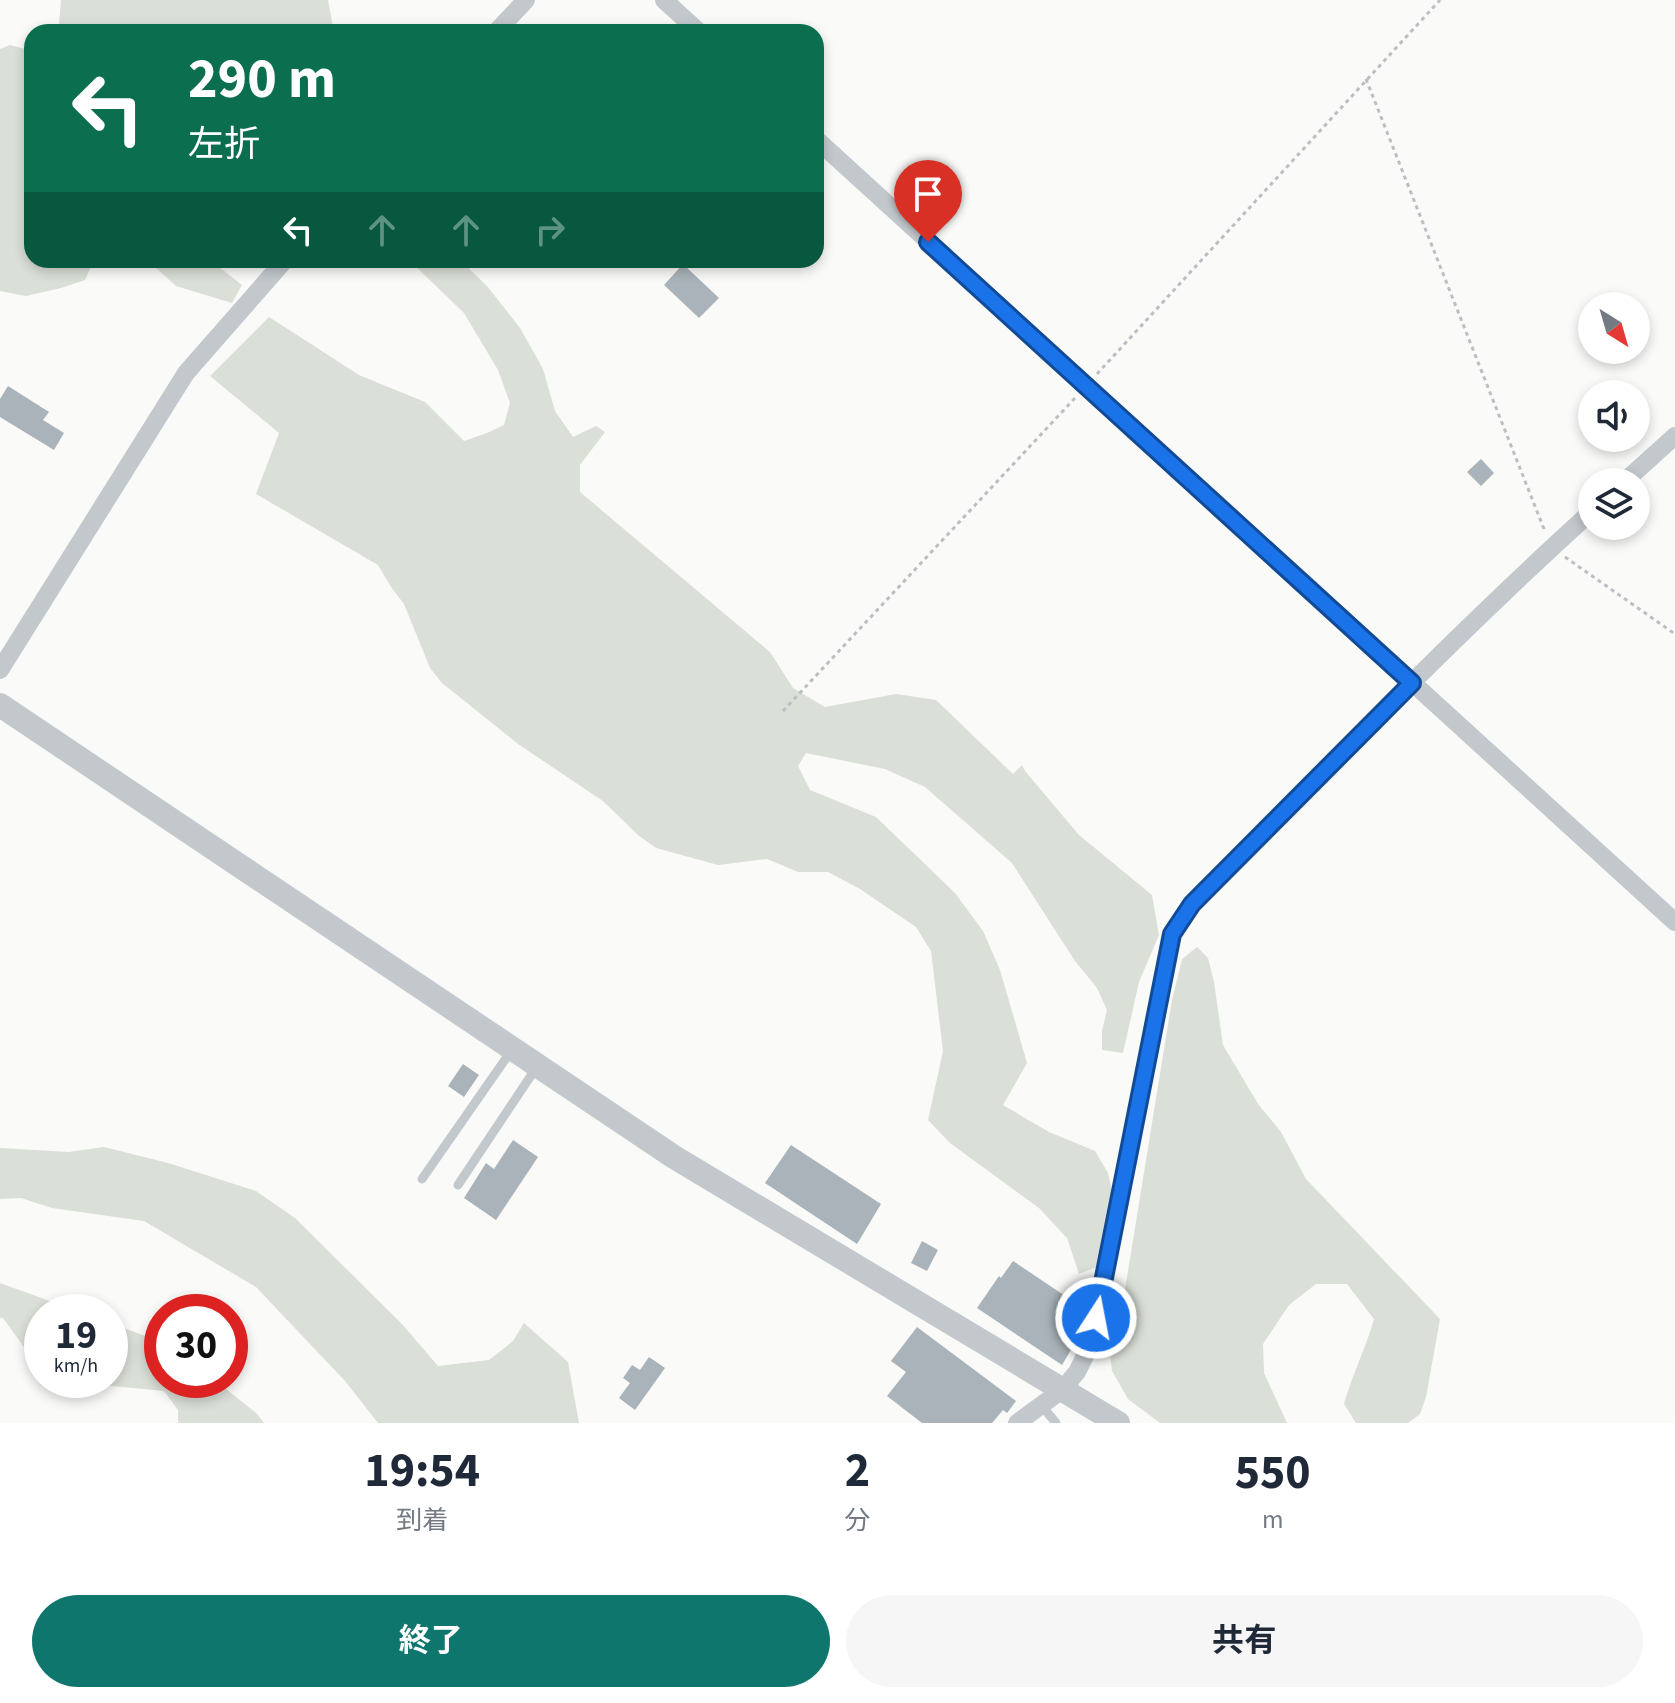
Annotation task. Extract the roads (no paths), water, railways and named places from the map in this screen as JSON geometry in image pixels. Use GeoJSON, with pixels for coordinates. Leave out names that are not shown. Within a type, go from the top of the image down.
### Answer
{"type":"FeatureCollection","features":[{"type":"Feature","properties":{"kind":"street"},"geometry":{"type":"LineString","coordinates":[[504,24],[526,0]]}},
{"type":"Feature","properties":{"kind":"street"},"geometry":{"type":"LineString","coordinates":[[664,0],[690,24]]}},
{"type":"Feature","properties":{"kind":"street"},"geometry":{"type":"LineString","coordinates":[[824,146],[1675,922]]}},
{"type":"Feature","properties":{"kind":"street"},"geometry":{"type":"LineString","coordinates":[[0,670],[186,373],[278,268]]}},
{"type":"Feature","properties":{"kind":"street"},"geometry":{"type":"LineString","coordinates":[[1640,468],[1675,436]]}},
{"type":"Feature","properties":{"kind":"street"},"geometry":{"type":"LineString","coordinates":[[1017,1423],[1062,1390],[1077,1372],[1090,1346],[1172,934],[1192,904],[1412,683],[1578,524]]}},
{"type":"Feature","properties":{"kind":"street"},"geometry":{"type":"LineString","coordinates":[[0,705],[674,1157],[1118,1423]]}},
{"type":"Feature","properties":{"kind":"lane"},"geometry":{"type":"LineString","coordinates":[[422,1179],[513,1048]]}},
{"type":"Feature","properties":{"kind":"lane"},"geometry":{"type":"LineString","coordinates":[[458,1185],[538,1065]]}},
{"type":"Feature","properties":{"kind":"lane"},"geometry":{"type":"LineString","coordinates":[[1041,1405],[1056,1423]]}}]}
